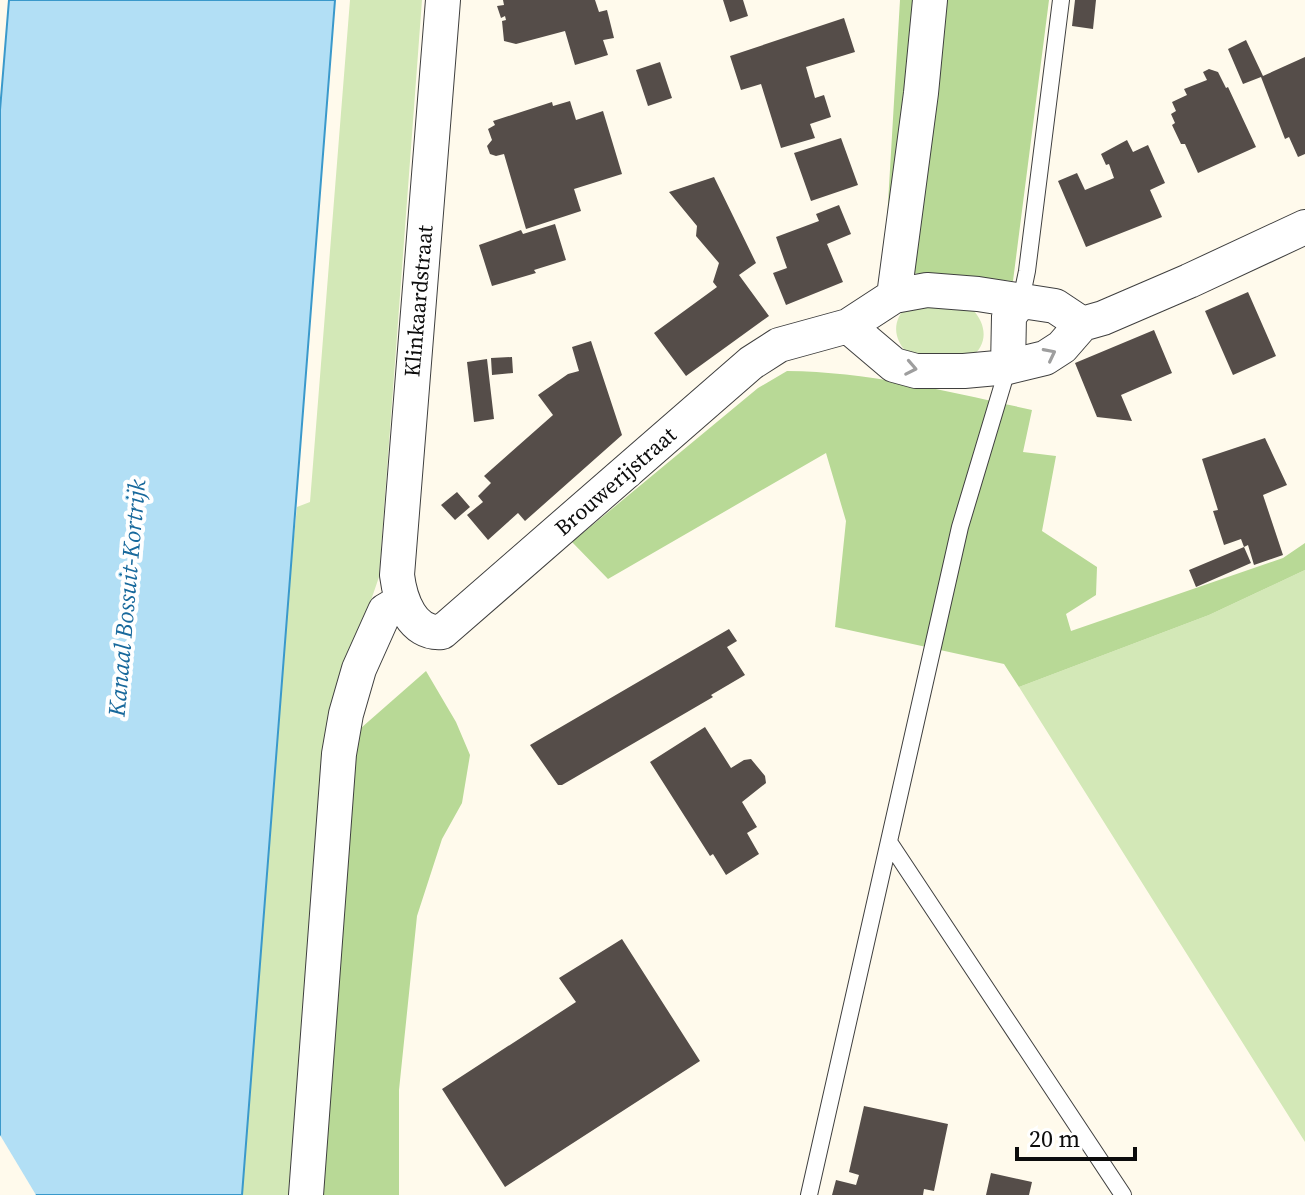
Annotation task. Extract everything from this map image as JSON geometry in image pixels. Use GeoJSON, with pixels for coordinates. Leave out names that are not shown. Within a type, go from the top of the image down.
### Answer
{"type":"FeatureCollection","features":[{"type":"Feature","properties":{"kind":"street","name":"Klinkaardstraat"},"geometry":{"type":"LineString","coordinates":[[402,601],[397,575],[443,0]]}},
{"type":"Feature","properties":{"kind":"street"},"geometry":{"type":"LineString","coordinates":[[894,296],[930,0]]}},
{"type":"Feature","properties":{"kind":"street"},"geometry":{"type":"LineString","coordinates":[[848,326],[894,365],[916,371],[1008,367],[1045,358],[1062,347],[1082,324],[1189,281],[1305,227]]}},
{"type":"Feature","properties":{"kind":"street","name":"Brouwerijstraat"},"geometry":{"type":"LineString","coordinates":[[402,601],[417,626],[431,633],[442,632],[751,363],[779,345],[848,326],[894,296],[927,290],[1021,300],[1055,306],[1082,324]]}},
{"type":"Feature","properties":{"kind":"street"},"geometry":{"type":"LineString","coordinates":[[1008,367],[1009,316],[1021,300]]}},
{"type":"Feature","properties":{"kind":"street"},"geometry":{"type":"LineString","coordinates":[[306,1195],[339,754],[359,669],[385,611],[402,601]]}},
{"type":"Feature","properties":{"kind":"lane"},"geometry":{"type":"LineString","coordinates":[[1021,300],[1061,0]]}},
{"type":"Feature","properties":{"kind":"lane"},"geometry":{"type":"LineString","coordinates":[[809,1195],[960,527],[1008,367]]}},
{"type":"Feature","properties":{"kind":"lane"},"geometry":{"type":"LineString","coordinates":[[889,842],[1123,1195]]}},
{"type":"Feature","properties":{"kind":"green space"},"geometry":{"type":"Polygon","coordinates":[[[350,0],[422,0],[379,577],[358,638],[295,1195],[242,1195],[289,586],[297,507],[310,502],[350,0]]]}},
{"type":"Feature","properties":{"kind":"green space"},"geometry":{"type":"Polygon","coordinates":[[[900,0],[1049,0],[1013,281],[884,271],[900,0]]]}},
{"type":"Feature","properties":{"kind":"green space"},"geometry":{"type":"Polygon","coordinates":[[[908,304],[973,310],[981,322],[984,335],[977,352],[971,357],[909,355],[899,342],[896,330],[899,317],[908,304]]]}},
{"type":"Feature","properties":{"kind":"green space"},"geometry":{"type":"Polygon","coordinates":[[[787,371],[880,379],[1032,410],[1023,452],[1056,456],[1042,531],[1097,567],[1096,595],[1066,614],[1071,631],[1283,558],[1305,543],[1305,570],[1209,615],[1019,687],[1004,664],[835,627],[846,521],[826,453],[608,579],[572,542],[758,388],[787,371]]]}},
{"type":"Feature","properties":{"kind":"green space"},"geometry":{"type":"Polygon","coordinates":[[[1305,570],[1305,1142],[1019,687],[1209,615],[1305,570]]]}},
{"type":"Feature","properties":{"kind":"green space"},"geometry":{"type":"Polygon","coordinates":[[[426,671],[456,722],[470,755],[462,803],[442,839],[417,916],[399,1090],[399,1195],[316,1195],[353,735],[426,671]]]}},
{"type":"Feature","properties":{"kind":"water","name":"Kanaal Bossuit-Kortrijk"},"geometry":{"type":"Polygon","coordinates":[[[9,0],[335,0],[242,1195],[0,1195],[0,110],[9,0]]]}},
{"type":"Feature","properties":{"kind":"pier"},"geometry":{"type":"Polygon","coordinates":[[[0,1135],[36,1195],[0,1195],[0,1135]]]}},
{"type":"Feature","properties":{"kind":"building"},"geometry":{"type":"Polygon","coordinates":[[[503,0],[595,0],[599,12],[607,10],[614,38],[603,40],[608,55],[575,65],[565,31],[516,44],[504,41],[502,21],[506,20],[505,16],[501,18],[497,6],[504,5],[503,0]]]}},
{"type":"Feature","properties":{"kind":"building"},"geometry":{"type":"Polygon","coordinates":[[[723,0],[743,0],[748,16],[730,22],[723,0]]]}},
{"type":"Feature","properties":{"kind":"building"},"geometry":{"type":"Polygon","coordinates":[[[1075,0],[1096,0],[1093,29],[1072,26],[1075,0]]]}},
{"type":"Feature","properties":{"kind":"building"},"geometry":{"type":"Polygon","coordinates":[[[844,18],[855,52],[806,67],[815,98],[824,95],[831,117],[810,124],[815,138],[781,148],[761,84],[741,90],[730,56],[844,18]]]}},
{"type":"Feature","properties":{"kind":"building"},"geometry":{"type":"Polygon","coordinates":[[[1246,40],[1263,76],[1305,57],[1305,154],[1298,157],[1289,137],[1285,139],[1261,77],[1243,84],[1228,49],[1246,40]]]}},
{"type":"Feature","properties":{"kind":"building"},"geometry":{"type":"Polygon","coordinates":[[[660,62],[672,98],[648,106],[636,70],[660,62]]]}},
{"type":"Feature","properties":{"kind":"building"},"geometry":{"type":"Polygon","coordinates":[[[1209,69],[1218,72],[1228,87],[1256,147],[1198,173],[1172,125],[1175,123],[1171,114],[1176,111],[1172,102],[1187,95],[1184,89],[1207,80],[1203,72],[1209,69]]]}},
{"type":"Feature","properties":{"kind":"building"},"geometry":{"type":"Polygon","coordinates":[[[570,101],[576,120],[603,111],[622,174],[574,189],[581,211],[526,229],[504,154],[490,154],[487,146],[492,140],[488,129],[495,125],[493,121],[552,102],[553,106],[570,101]]]}},
{"type":"Feature","properties":{"kind":"building"},"geometry":{"type":"Polygon","coordinates":[[[841,138],[858,185],[811,201],[794,153],[841,138]]]}},
{"type":"Feature","properties":{"kind":"building"},"geometry":{"type":"Polygon","coordinates":[[[1127,140],[1133,152],[1148,145],[1165,183],[1150,190],[1162,217],[1086,247],[1058,181],[1077,173],[1085,190],[1114,178],[1101,154],[1127,140]]]}},
{"type":"Feature","properties":{"kind":"building"},"geometry":{"type":"Polygon","coordinates":[[[714,177],[756,263],[739,275],[769,316],[686,376],[654,333],[717,287],[713,282],[719,263],[696,236],[697,226],[669,192],[714,177]]]}},
{"type":"Feature","properties":{"kind":"building"},"geometry":{"type":"Polygon","coordinates":[[[839,205],[851,234],[827,244],[843,282],[786,305],[773,273],[787,268],[776,237],[819,221],[816,214],[839,205]]]}},
{"type":"Feature","properties":{"kind":"building"},"geometry":{"type":"Polygon","coordinates":[[[555,224],[566,260],[492,286],[479,245],[521,230],[523,234],[555,224]]]}},
{"type":"Feature","properties":{"kind":"building"},"geometry":{"type":"Polygon","coordinates":[[[1248,292],[1276,356],[1233,375],[1205,311],[1248,292]]]}},
{"type":"Feature","properties":{"kind":"building"},"geometry":{"type":"Polygon","coordinates":[[[1154,330],[1172,373],[1121,395],[1132,421],[1097,417],[1075,363],[1154,330]]]}},
{"type":"Feature","properties":{"kind":"building"},"geometry":{"type":"Polygon","coordinates":[[[591,341],[622,435],[525,521],[518,513],[488,540],[467,515],[483,502],[478,496],[491,483],[484,476],[553,415],[538,395],[568,374],[579,371],[572,347],[591,341]]]}},
{"type":"Feature","properties":{"kind":"building"},"geometry":{"type":"Polygon","coordinates":[[[512,357],[513,373],[492,375],[491,358],[512,357]]]}},
{"type":"Feature","properties":{"kind":"building"},"geometry":{"type":"Polygon","coordinates":[[[487,359],[494,419],[474,422],[467,362],[487,359]]]}},
{"type":"Feature","properties":{"kind":"building"},"geometry":{"type":"Polygon","coordinates":[[[1265,438],[1287,485],[1263,495],[1283,555],[1254,565],[1248,545],[1244,547],[1241,539],[1224,545],[1213,511],[1218,510],[1202,459],[1265,438]]]}},
{"type":"Feature","properties":{"kind":"building"},"geometry":{"type":"Polygon","coordinates":[[[457,492],[470,507],[455,520],[441,505],[457,492]]]}},
{"type":"Feature","properties":{"kind":"building"},"geometry":{"type":"Polygon","coordinates":[[[1244,547],[1251,563],[1196,587],[1189,570],[1244,547]]]}},
{"type":"Feature","properties":{"kind":"building"},"geometry":{"type":"Polygon","coordinates":[[[729,629],[737,641],[727,647],[745,675],[711,695],[713,697],[558,785],[530,745],[729,629]]]}},
{"type":"Feature","properties":{"kind":"building"},"geometry":{"type":"Polygon","coordinates":[[[705,727],[731,768],[751,759],[765,776],[766,783],[742,802],[757,827],[747,833],[759,854],[726,875],[713,854],[710,856],[650,762],[705,727]]]}},
{"type":"Feature","properties":{"kind":"building"},"geometry":{"type":"Polygon","coordinates":[[[622,939],[700,1061],[505,1187],[442,1089],[576,1002],[559,978],[622,939]]]}},
{"type":"Feature","properties":{"kind":"building"},"geometry":{"type":"Polygon","coordinates":[[[864,1106],[948,1124],[934,1191],[924,1189],[923,1195],[832,1195],[836,1180],[856,1185],[859,1175],[849,1172],[864,1106]]]}},
{"type":"Feature","properties":{"kind":"building"},"geometry":{"type":"Polygon","coordinates":[[[991,1173],[1032,1182],[1029,1195],[986,1195],[991,1173]]]}}]}
